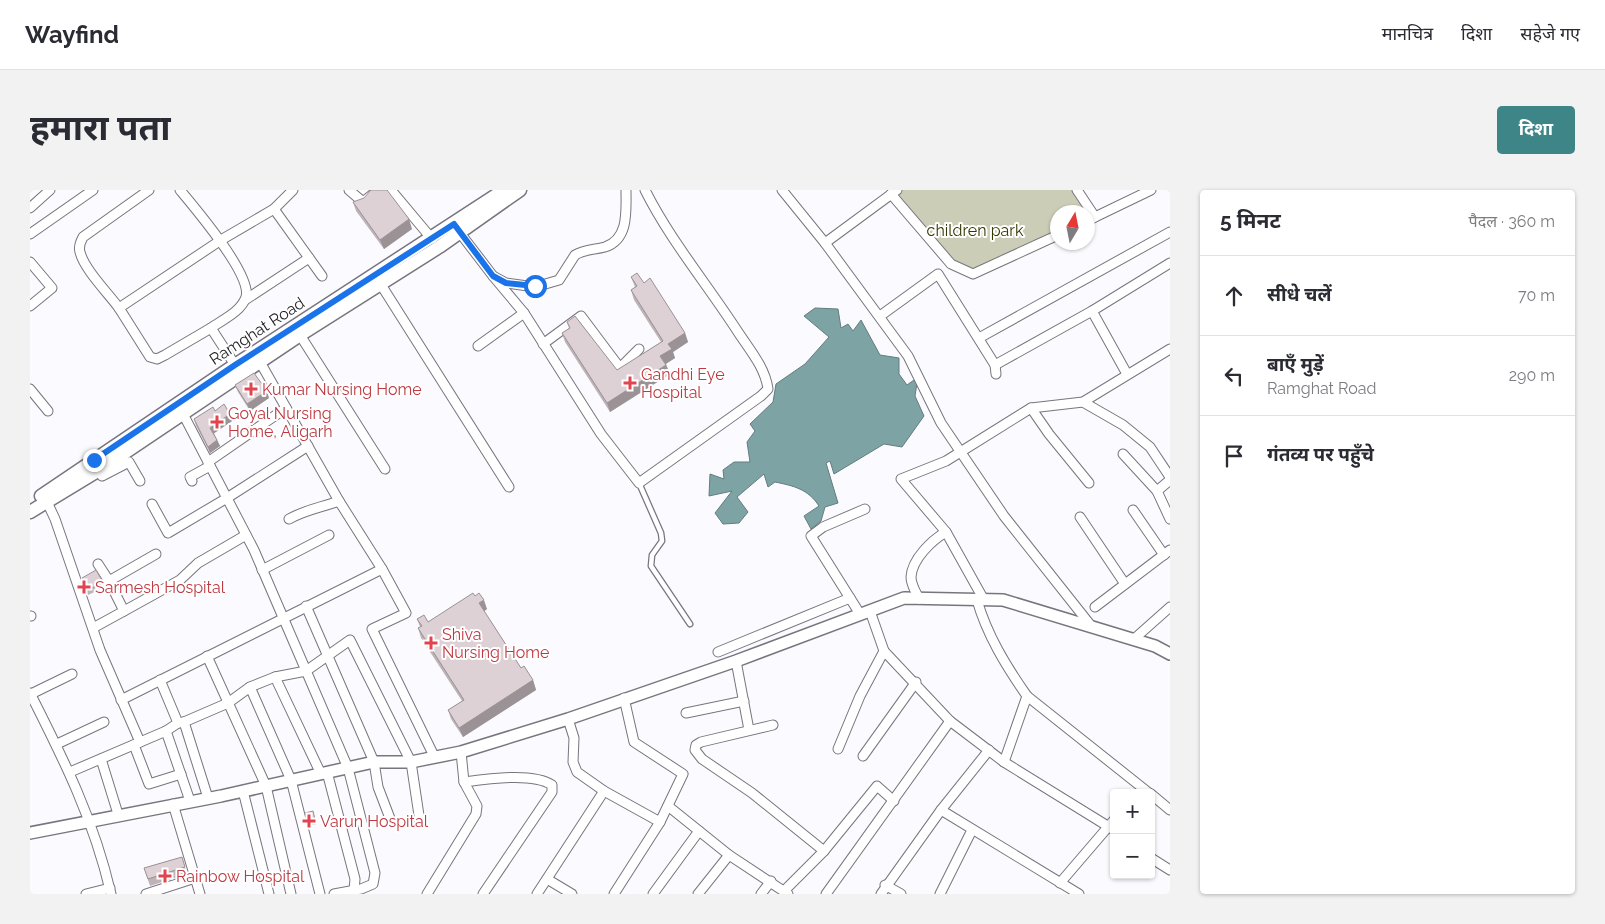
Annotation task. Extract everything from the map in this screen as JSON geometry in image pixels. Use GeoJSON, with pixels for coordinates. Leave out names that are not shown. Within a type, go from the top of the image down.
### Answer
{"type":"FeatureCollection","features":[{"type":"Feature","properties":{"kind":"main road","name":"Ramghat Road"},"geometry":{"type":"LineString","coordinates":[[30,512],[99,470],[235,365],[378,280],[432,239],[456,228],[504,190]]}},
{"type":"Feature","properties":{"kind":"main road","name":"Ramghat Road"},"geometry":{"type":"LineString","coordinates":[[30,503],[180,408],[260,362],[456,228],[520,190]]}},
{"type":"Feature","properties":{"kind":"street"},"geometry":{"type":"LineString","coordinates":[[30,234],[93,190]]}},
{"type":"Feature","properties":{"kind":"street"},"geometry":{"type":"LineString","coordinates":[[149,190],[83,236],[79,244],[79,251],[119,308],[150,358],[165,355],[211,328],[234,313],[245,300],[309,258]]}},
{"type":"Feature","properties":{"kind":"street"},"geometry":{"type":"LineString","coordinates":[[180,190],[221,240],[247,290],[245,300]]}},
{"type":"Feature","properties":{"kind":"street"},"geometry":{"type":"LineString","coordinates":[[119,308],[221,240],[274,209],[293,190]]}},
{"type":"Feature","properties":{"kind":"street"},"geometry":{"type":"LineString","coordinates":[[349,190],[363,202],[378,190]]}},
{"type":"Feature","properties":{"kind":"street"},"geometry":{"type":"LineString","coordinates":[[391,190],[432,239]]}},
{"type":"Feature","properties":{"kind":"street"},"geometry":{"type":"LineString","coordinates":[[493,276],[506,283],[526,286],[549,284],[559,280],[575,255],[616,242],[622,233],[626,215],[626,190]]}},
{"type":"Feature","properties":{"kind":"street"},"geometry":{"type":"LineString","coordinates":[[456,228],[524,313],[601,434],[639,482],[761,396],[768,389],[763,370],[708,286],[659,218],[645,190]]}},
{"type":"Feature","properties":{"kind":"street"},"geometry":{"type":"LineString","coordinates":[[782,190],[825,243],[908,356],[941,423],[1004,516],[1092,627]]}},
{"type":"Feature","properties":{"kind":"street"},"geometry":{"type":"LineString","coordinates":[[1077,190],[1084,205]]}},
{"type":"Feature","properties":{"kind":"street"},"geometry":{"type":"LineString","coordinates":[[1095,217],[1151,190]]}},
{"type":"Feature","properties":{"kind":"street"},"geometry":{"type":"LineString","coordinates":[[30,208],[47,191]]}},
{"type":"Feature","properties":{"kind":"street"},"geometry":{"type":"LineString","coordinates":[[825,243],[894,192],[951,264],[973,274],[1050,239]]}},
{"type":"Feature","properties":{"kind":"street"},"geometry":{"type":"LineString","coordinates":[[274,209],[322,276]]}},
{"type":"Feature","properties":{"kind":"street"},"geometry":{"type":"LineString","coordinates":[[978,338],[1169,236]]}},
{"type":"Feature","properties":{"kind":"street"},"geometry":{"type":"LineString","coordinates":[[30,262],[33,272],[52,288],[30,306]]}},
{"type":"Feature","properties":{"kind":"street"},"geometry":{"type":"LineString","coordinates":[[880,316],[938,274],[996,370],[1170,263]]}},
{"type":"Feature","properties":{"kind":"street"},"geometry":{"type":"LineString","coordinates":[[378,280],[508,487]]}},
{"type":"Feature","properties":{"kind":"street"},"geometry":{"type":"LineString","coordinates":[[1092,311],[1128,374]]}},
{"type":"Feature","properties":{"kind":"street"},"geometry":{"type":"LineString","coordinates":[[478,346],[524,313]]}},
{"type":"Feature","properties":{"kind":"street"},"geometry":{"type":"LineString","coordinates":[[542,344],[581,316],[620,368],[639,349]]}},
{"type":"Feature","properties":{"kind":"street"},"geometry":{"type":"LineString","coordinates":[[211,328],[235,365]]}},
{"type":"Feature","properties":{"kind":"street"},"geometry":{"type":"LineString","coordinates":[[300,335],[385,470]]}},
{"type":"Feature","properties":{"kind":"street"},"geometry":{"type":"LineString","coordinates":[[1141,789],[1027,696],[1012,675],[985,627],[981,600],[946,532],[901,479],[946,461],[1031,408],[1083,402],[1170,349]]}},
{"type":"Feature","properties":{"kind":"street"},"geometry":{"type":"LineString","coordinates":[[260,362],[339,501],[382,569],[406,613],[372,629],[434,756]]}},
{"type":"Feature","properties":{"kind":"street"},"geometry":{"type":"LineString","coordinates":[[30,389],[48,411]]}},
{"type":"Feature","properties":{"kind":"street"},"geometry":{"type":"LineString","coordinates":[[1083,402],[1123,425],[1150,447],[1170,478],[1157,491]]}},
{"type":"Feature","properties":{"kind":"street"},"geometry":{"type":"LineString","coordinates":[[180,408],[246,535],[348,768],[375,872],[373,884],[334,894]]}},
{"type":"Feature","properties":{"kind":"street"},"geometry":{"type":"LineString","coordinates":[[192,481],[190,477],[286,408]]}},
{"type":"Feature","properties":{"kind":"street"},"geometry":{"type":"LineString","coordinates":[[1031,408],[1055,441],[1090,483]]}},
{"type":"Feature","properties":{"kind":"street"},"geometry":{"type":"LineString","coordinates":[[152,504],[168,533],[308,446]]}},
{"type":"Feature","properties":{"kind":"street"},"geometry":{"type":"LineString","coordinates":[[1123,454],[1157,491],[1170,519]]}},
{"type":"Feature","properties":{"kind":"street"},"geometry":{"type":"LineString","coordinates":[[99,470],[102,476],[129,462],[140,481]]}},
{"type":"Feature","properties":{"kind":"street"},"geometry":{"type":"LineString","coordinates":[[289,519],[310,508],[317,509],[339,501]]}},
{"type":"Feature","properties":{"kind":"street"},"geometry":{"type":"LineString","coordinates":[[47,502],[55,519],[92,628],[137,743],[149,784],[180,774]]}},
{"type":"Feature","properties":{"kind":"street"},"geometry":{"type":"LineString","coordinates":[[865,509],[822,527],[811,536],[850,598],[865,612],[884,651],[916,682],[950,721],[1004,762],[1110,825]]}},
{"type":"Feature","properties":{"kind":"street"},"geometry":{"type":"LineString","coordinates":[[1095,607],[1167,553],[1133,510]]}},
{"type":"Feature","properties":{"kind":"street"},"geometry":{"type":"LineString","coordinates":[[1080,517],[1125,584]]}},
{"type":"Feature","properties":{"kind":"street"},"geometry":{"type":"LineString","coordinates":[[919,599],[912,584],[911,575],[931,540],[946,532]]}},
{"type":"Feature","properties":{"kind":"street"},"geometry":{"type":"LineString","coordinates":[[92,628],[180,580],[198,563],[246,535]]}},
{"type":"Feature","properties":{"kind":"street"},"geometry":{"type":"LineString","coordinates":[[262,570],[329,536]]}},
{"type":"Feature","properties":{"kind":"street"},"geometry":{"type":"LineString","coordinates":[[109,581],[156,554]]}},
{"type":"Feature","properties":{"kind":"street"},"geometry":{"type":"LineString","coordinates":[[98,564],[124,611]]}},
{"type":"Feature","properties":{"kind":"street"},"geometry":{"type":"LineString","coordinates":[[121,700],[283,617],[382,569]]}},
{"type":"Feature","properties":{"kind":"street"},"geometry":{"type":"LineString","coordinates":[[718,652],[850,598]]}},
{"type":"Feature","properties":{"kind":"street"},"geometry":{"type":"LineString","coordinates":[[30,833],[118,814],[242,791],[374,762],[411,762],[461,752],[568,719],[624,698],[736,661],[904,598],[1003,600],[1155,646],[1170,654]]}},
{"type":"Feature","properties":{"kind":"street"},"geometry":{"type":"LineString","coordinates":[[306,606],[374,762],[378,787],[391,821]]}},
{"type":"Feature","properties":{"kind":"street"},"geometry":{"type":"LineString","coordinates":[[1134,640],[1170,607]]}},
{"type":"Feature","properties":{"kind":"street"},"geometry":{"type":"LineString","coordinates":[[70,772],[166,731],[181,722],[228,702],[250,688],[275,677],[306,671],[350,640],[411,762],[420,822]]}},
{"type":"Feature","properties":{"kind":"street"},"geometry":{"type":"LineString","coordinates":[[838,749],[860,696],[884,651]]}},
{"type":"Feature","properties":{"kind":"street"},"geometry":{"type":"LineString","coordinates":[[207,656],[266,786],[291,894]]}},
{"type":"Feature","properties":{"kind":"street"},"geometry":{"type":"LineString","coordinates":[[736,661],[750,730]]}},
{"type":"Feature","properties":{"kind":"street"},"geometry":{"type":"LineString","coordinates":[[72,674],[30,694],[57,744],[90,821],[110,891],[86,894]]}},
{"type":"Feature","properties":{"kind":"street"},"geometry":{"type":"LineString","coordinates":[[275,677],[324,773],[355,879],[354,890]]}},
{"type":"Feature","properties":{"kind":"street"},"geometry":{"type":"LineString","coordinates":[[160,680],[181,722],[208,798]]}},
{"type":"Feature","properties":{"kind":"street"},"geometry":{"type":"LineString","coordinates":[[863,756],[916,682]]}},
{"type":"Feature","properties":{"kind":"street"},"geometry":{"type":"LineString","coordinates":[[250,688],[291,780],[320,894]]}},
{"type":"Feature","properties":{"kind":"street"},"geometry":{"type":"LineString","coordinates":[[1004,762],[1027,696]]}},
{"type":"Feature","properties":{"kind":"street"},"geometry":{"type":"LineString","coordinates":[[614,894],[660,822],[683,774],[634,742],[624,698]]}},
{"type":"Feature","properties":{"kind":"street"},"geometry":{"type":"LineString","coordinates":[[686,713],[744,701]]}},
{"type":"Feature","properties":{"kind":"street"},"geometry":{"type":"LineString","coordinates":[[568,719],[574,738],[574,767],[604,791],[660,822]]}},
{"type":"Feature","properties":{"kind":"street"},"geometry":{"type":"LineString","coordinates":[[826,894],[950,721]]}},
{"type":"Feature","properties":{"kind":"street"},"geometry":{"type":"LineString","coordinates":[[57,744],[104,722]]}},
{"type":"Feature","properties":{"kind":"street"},"geometry":{"type":"LineString","coordinates":[[773,725],[701,742],[696,745],[694,750],[702,759],[752,793],[824,851]]}},
{"type":"Feature","properties":{"kind":"street"},"geometry":{"type":"LineString","coordinates":[[166,731],[190,801]]}},
{"type":"Feature","properties":{"kind":"street"},"geometry":{"type":"LineString","coordinates":[[901,894],[883,890],[941,810],[989,750]]}},
{"type":"Feature","properties":{"kind":"street"},"geometry":{"type":"LineString","coordinates":[[427,894],[476,814],[477,806],[464,782],[461,752]]}},
{"type":"Feature","properties":{"kind":"street"},"geometry":{"type":"LineString","coordinates":[[101,759],[118,814]]}},
{"type":"Feature","properties":{"kind":"street"},"geometry":{"type":"LineString","coordinates":[[464,782],[515,778],[547,782],[552,786],[552,792],[483,894]]}},
{"type":"Feature","properties":{"kind":"street"},"geometry":{"type":"LineString","coordinates":[[668,806],[729,855],[786,893],[824,851],[877,786],[894,801]]}},
{"type":"Feature","properties":{"kind":"street"},"geometry":{"type":"LineString","coordinates":[[242,791],[269,894]]}},
{"type":"Feature","properties":{"kind":"street"},"geometry":{"type":"LineString","coordinates":[[537,894],[604,791]]}},
{"type":"Feature","properties":{"kind":"street"},"geometry":{"type":"LineString","coordinates":[[1155,799],[1170,810]]}},
{"type":"Feature","properties":{"kind":"street"},"geometry":{"type":"LineString","coordinates":[[173,804],[200,894]]}},
{"type":"Feature","properties":{"kind":"street"},"geometry":{"type":"LineString","coordinates":[[941,810],[1078,894]]}},
{"type":"Feature","properties":{"kind":"street"},"geometry":{"type":"LineString","coordinates":[[1060,883],[1110,828]]}},
{"type":"Feature","properties":{"kind":"street"},"geometry":{"type":"LineString","coordinates":[[940,894],[972,830]]}},
{"type":"Feature","properties":{"kind":"street"},"geometry":{"type":"LineString","coordinates":[[653,894],[699,831]]}},
{"type":"Feature","properties":{"kind":"street"},"geometry":{"type":"LineString","coordinates":[[698,894],[729,855]]}},
{"type":"Feature","properties":{"kind":"street"},"geometry":{"type":"LineString","coordinates":[[1155,861],[1170,870]]}},
{"type":"Feature","properties":{"kind":"street"},"geometry":{"type":"LineString","coordinates":[[146,894],[195,878]]}},
{"type":"Feature","properties":{"kind":"street"},"geometry":{"type":"LineString","coordinates":[[547,879],[572,894]]}},
{"type":"Feature","properties":{"kind":"street"},"geometry":{"type":"LineString","coordinates":[[761,894],[771,882]]}},
{"type":"Feature","properties":{"kind":"lane"},"geometry":{"type":"LineString","coordinates":[[639,482],[661,533],[662,542],[652,556],[651,566],[690,624]]}},
{"type":"Feature","properties":{"kind":"green space","name":"children park"},"geometry":{"type":"Polygon","coordinates":[[[897,190],[1077,190],[1087,205],[1050,205],[1050,238],[979,272],[951,264],[891,194],[897,190]]]}},
{"type":"Feature","properties":{"kind":"water"},"geometry":{"type":"Polygon","coordinates":[[[815,308],[838,309],[841,328],[848,324],[853,331],[861,320],[880,355],[899,358],[899,374],[907,385],[914,380],[917,383],[915,396],[924,416],[902,447],[884,444],[834,474],[830,461],[826,463],[838,503],[825,507],[821,521],[811,529],[804,516],[819,506],[815,500],[800,489],[788,485],[775,482],[768,487],[764,474],[737,497],[748,512],[739,523],[723,524],[715,513],[732,491],[709,496],[710,474],[724,479],[723,470],[734,462],[750,462],[747,442],[755,431],[750,424],[773,402],[776,384],[805,364],[829,337],[804,316],[815,308]]]}},
{"type":"Feature","properties":{"kind":"building"},"geometry":{"type":"Polygon","coordinates":[[[371,190],[387,190],[409,219],[380,240],[353,202],[364,198],[371,190]]]}},
{"type":"Feature","properties":{"kind":"building"},"geometry":{"type":"Polygon","coordinates":[[[637,273],[644,283],[650,278],[685,333],[668,344],[672,349],[660,356],[666,365],[607,403],[562,333],[570,328],[567,322],[575,316],[617,370],[663,341],[631,290],[637,286],[631,277],[637,273]]]}},
{"type":"Feature","properties":{"kind":"building"},"geometry":{"type":"Polygon","coordinates":[[[254,373],[267,391],[247,404],[235,385],[254,373]]]}},
{"type":"Feature","properties":{"kind":"building"},"geometry":{"type":"Polygon","coordinates":[[[224,404],[230,414],[210,428],[217,440],[208,447],[194,419],[213,407],[215,411],[224,404]]]}},
{"type":"Feature","properties":{"kind":"building"},"geometry":{"type":"Polygon","coordinates":[[[96,570],[103,582],[86,591],[82,578],[96,570]]]}},
{"type":"Feature","properties":{"kind":"building"},"geometry":{"type":"Polygon","coordinates":[[[473,593],[475,596],[479,593],[484,600],[479,603],[521,668],[524,666],[533,680],[459,728],[448,710],[464,700],[418,628],[422,626],[417,619],[424,615],[428,622],[473,593]]]}},
{"type":"Feature","properties":{"kind":"building"},"geometry":{"type":"Polygon","coordinates":[[[313,811],[315,820],[307,821],[305,813],[313,811]]]}},
{"type":"Feature","properties":{"kind":"building"},"geometry":{"type":"Polygon","coordinates":[[[182,857],[185,867],[148,879],[144,868],[182,857]]]}},
{"type":"Feature","properties":{"kind":"place","name":"Gandhi Eye Hospital"},"geometry":{"type":"Point","coordinates":[630,383]}},
{"type":"Feature","properties":{"kind":"place","name":"Kumar Nursing Home"},"geometry":{"type":"Point","coordinates":[251,389]}},
{"type":"Feature","properties":{"kind":"place","name":"Goyal Nursing Home, Aligarh"},"geometry":{"type":"Point","coordinates":[217,422]}},
{"type":"Feature","properties":{"kind":"place","name":"Sarmesh Hospital"},"geometry":{"type":"Point","coordinates":[84,587]}},
{"type":"Feature","properties":{"kind":"place","name":"Shiva Nursing Home"},"geometry":{"type":"Point","coordinates":[431,643]}},
{"type":"Feature","properties":{"kind":"place","name":"Varun Hospital"},"geometry":{"type":"Point","coordinates":[309,821]}},
{"type":"Feature","properties":{"kind":"place","name":"Rainbow Hospital"},"geometry":{"type":"Point","coordinates":[165,876]}},
{"type":"Feature","properties":{"kind":"route"},"geometry":{"type":"LineString","coordinates":[[94,460],[177,403],[454,224],[493,276],[506,283],[535,286]]}}]}
